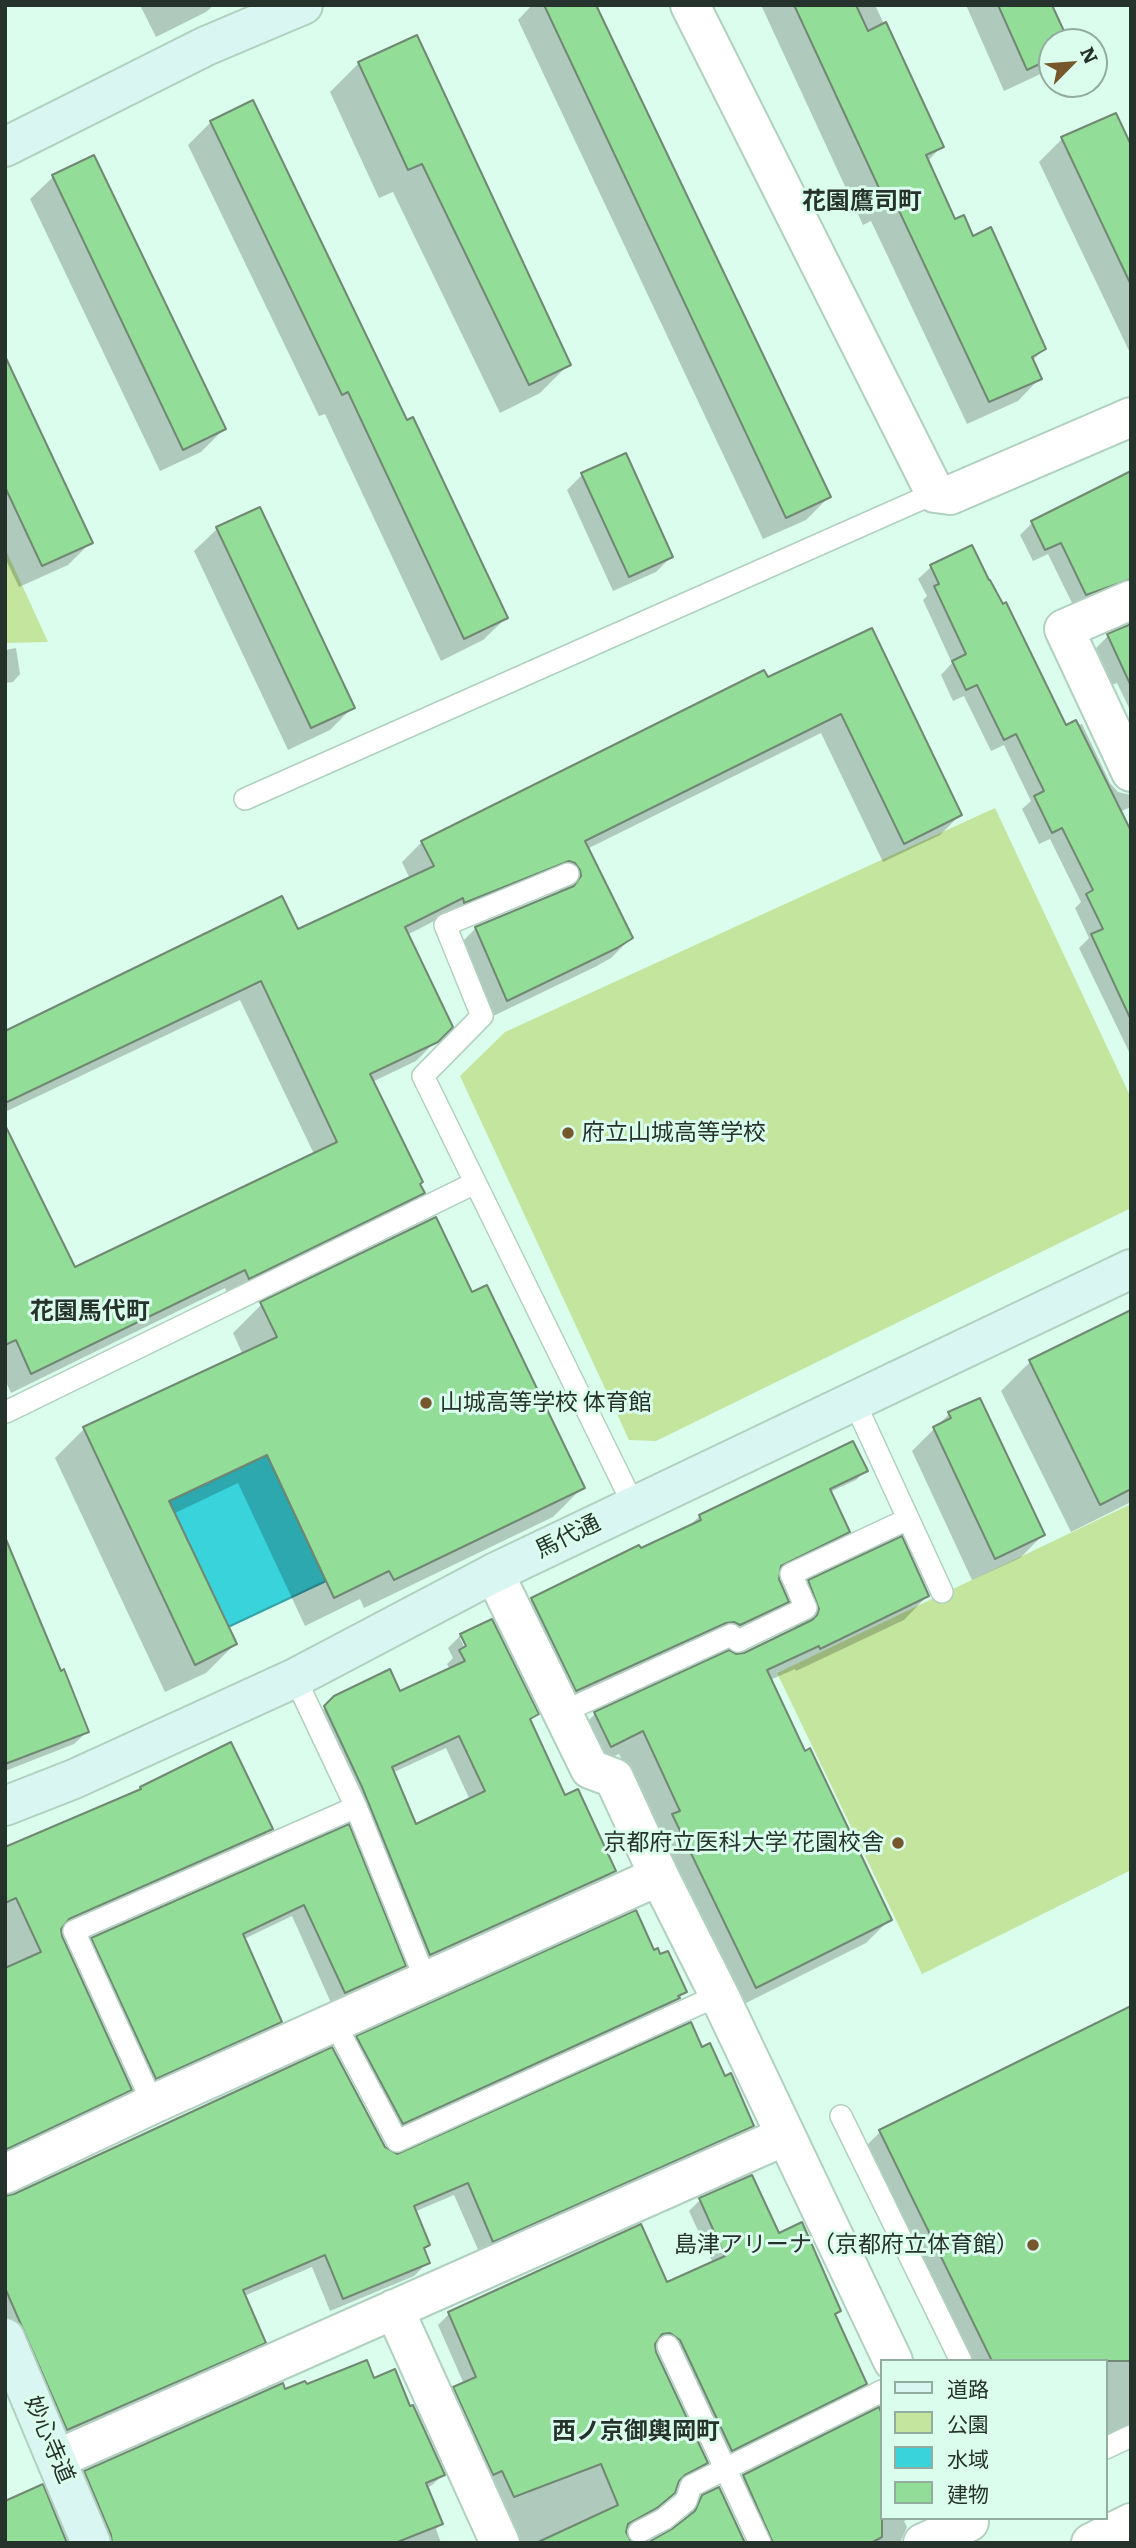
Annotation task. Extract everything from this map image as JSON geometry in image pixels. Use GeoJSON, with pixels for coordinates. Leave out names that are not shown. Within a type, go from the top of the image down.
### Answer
{"type":"FeatureCollection","features":[{"type":"Feature","properties":{"kind":"street"},"geometry":{"type":"LineString","coordinates":[[5,147],[206,46],[303,5]]}},
{"type":"Feature","properties":{"kind":"street"},"geometry":{"type":"LineString","coordinates":[[690,5],[935,493],[950,495],[1131,417]]}},
{"type":"Feature","properties":{"kind":"street"},"geometry":{"type":"LineString","coordinates":[[1131,600],[1064,629],[1131,772]]}},
{"type":"Feature","properties":{"kind":"street","name":"馬代通"},"geometry":{"type":"LineString","coordinates":[[5,1806],[74,1779],[295,1678],[494,1573],[1131,1269]]}},
{"type":"Feature","properties":{"kind":"street"},"geometry":{"type":"LineString","coordinates":[[494,1573],[590,1769],[614,1779],[891,2359]]}},
{"type":"Feature","properties":{"kind":"street"},"geometry":{"type":"LineString","coordinates":[[5,2174],[153,2104],[659,1876]]}},
{"type":"Feature","properties":{"kind":"street"},"geometry":{"type":"LineString","coordinates":[[57,2459],[785,2136]]}},
{"type":"Feature","properties":{"kind":"street"},"geometry":{"type":"LineString","coordinates":[[394,2309],[500,2543]]}},
{"type":"Feature","properties":{"kind":"street","name":"妙心寺道"},"geometry":{"type":"LineString","coordinates":[[5,2338],[91,2543]]}},
{"type":"Feature","properties":{"kind":"street"},"geometry":{"type":"LineString","coordinates":[[1091,2543],[1131,2523]]}},
{"type":"Feature","properties":{"kind":"street"},"geometry":{"type":"LineString","coordinates":[[923,2543],[972,2528]]}},
{"type":"Feature","properties":{"kind":"lane"},"geometry":{"type":"LineString","coordinates":[[245,799],[935,493]]}},
{"type":"Feature","properties":{"kind":"lane"},"geometry":{"type":"LineString","coordinates":[[568,874],[445,925],[482,1016],[423,1076],[634,1506]]}},
{"type":"Feature","properties":{"kind":"lane"},"geometry":{"type":"LineString","coordinates":[[5,1410],[6,1412],[19,1406],[475,1183]]}},
{"type":"Feature","properties":{"kind":"lane"},"geometry":{"type":"LineString","coordinates":[[854,1401],[942,1592]]}},
{"type":"Feature","properties":{"kind":"lane"},"geometry":{"type":"LineString","coordinates":[[563,1712],[731,1635],[737,1641],[806,1608],[791,1574],[908,1520]]}},
{"type":"Feature","properties":{"kind":"lane"},"geometry":{"type":"LineString","coordinates":[[295,1678],[356,1807],[426,1981]]}},
{"type":"Feature","properties":{"kind":"lane"},"geometry":{"type":"LineString","coordinates":[[153,2104],[74,1931],[356,1807]]}},
{"type":"Feature","properties":{"kind":"lane"},"geometry":{"type":"LineString","coordinates":[[334,2022],[397,2141],[719,1995]]}},
{"type":"Feature","properties":{"kind":"lane"},"geometry":{"type":"LineString","coordinates":[[841,2116],[960,2359]]}},
{"type":"Feature","properties":{"kind":"lane"},"geometry":{"type":"LineString","coordinates":[[668,2346],[760,2543]]}},
{"type":"Feature","properties":{"kind":"lane"},"geometry":{"type":"LineString","coordinates":[[639,2532],[664,2519],[686,2501],[691,2486],[880,2392]]}},
{"type":"Feature","properties":{"kind":"lane"},"geometry":{"type":"LineString","coordinates":[[1108,2447],[1131,2436]]}},
{"type":"Feature","properties":{"kind":"green space"},"geometry":{"type":"Polygon","coordinates":[[[5,548],[48,642],[5,643],[5,548]]]}},
{"type":"Feature","properties":{"kind":"green space"},"geometry":{"type":"Polygon","coordinates":[[[995,808],[1131,1098],[1131,1208],[656,1441],[629,1440],[460,1076],[505,1032],[995,808]]]}},
{"type":"Feature","properties":{"kind":"green space"},"geometry":{"type":"Polygon","coordinates":[[[1131,1504],[1131,1870],[922,1974],[777,1673],[1131,1504]]]}},
{"type":"Feature","properties":{"kind":"water"},"geometry":{"type":"Polygon","coordinates":[[[267,1455],[326,1581],[228,1627],[169,1501],[267,1455]]]}},
{"type":"Feature","properties":{"kind":"building"},"geometry":{"type":"Polygon","coordinates":[[[544,5],[596,5],[831,497],[786,518],[544,5]]]}},
{"type":"Feature","properties":{"kind":"building"},"geometry":{"type":"Polygon","coordinates":[[[794,5],[856,5],[868,31],[886,22],[944,147],[926,155],[955,219],[964,215],[973,236],[991,227],[1046,349],[1032,357],[1042,379],[989,402],[894,200],[886,203],[794,5]]]}},
{"type":"Feature","properties":{"kind":"building"},"geometry":{"type":"Polygon","coordinates":[[[998,5],[1052,5],[1063,28],[1038,28],[1038,65],[1027,70],[998,5]]]}},
{"type":"Feature","properties":{"kind":"building"},"geometry":{"type":"Polygon","coordinates":[[[417,35],[571,365],[529,385],[422,164],[408,170],[358,62],[417,35]]]}},
{"type":"Feature","properties":{"kind":"building"},"geometry":{"type":"Polygon","coordinates":[[[253,100],[407,420],[413,417],[508,618],[464,639],[348,392],[342,395],[210,121],[253,100]]]}},
{"type":"Feature","properties":{"kind":"building"},"geometry":{"type":"Polygon","coordinates":[[[1116,113],[1131,145],[1131,285],[1061,137],[1116,113]]]}},
{"type":"Feature","properties":{"kind":"building"},"geometry":{"type":"Polygon","coordinates":[[[94,155],[226,429],[183,450],[52,175],[94,155]]]}},
{"type":"Feature","properties":{"kind":"building"},"geometry":{"type":"Polygon","coordinates":[[[5,356],[93,543],[42,566],[5,487],[5,356]]]}},
{"type":"Feature","properties":{"kind":"building"},"geometry":{"type":"Polygon","coordinates":[[[626,453],[673,557],[629,577],[581,473],[626,453]]]}},
{"type":"Feature","properties":{"kind":"building"},"geometry":{"type":"Polygon","coordinates":[[[1131,471],[1131,579],[1086,595],[1061,543],[1045,550],[1031,521],[1131,471]]]}},
{"type":"Feature","properties":{"kind":"building"},"geometry":{"type":"Polygon","coordinates":[[[260,507],[355,708],[311,728],[216,527],[260,507]]]}},
{"type":"Feature","properties":{"kind":"building"},"geometry":{"type":"Polygon","coordinates":[[[972,545],[1003,604],[1006,602],[1066,725],[1076,720],[1131,831],[1131,1020],[1091,934],[1103,929],[1086,894],[1093,890],[1062,828],[1052,833],[1034,796],[1044,791],[1016,734],[1004,740],[977,685],[966,690],[952,661],[966,654],[934,586],[939,584],[930,565],[972,545]]]}},
{"type":"Feature","properties":{"kind":"building"},"geometry":{"type":"Polygon","coordinates":[[[1131,624],[1131,686],[1107,634],[1131,624]]]}},
{"type":"Feature","properties":{"kind":"building"},"geometry":{"type":"Polygon","coordinates":[[[872,628],[962,815],[904,844],[841,714],[585,841],[633,938],[617,948],[507,1001],[475,927],[574,886],[581,876],[580,870],[575,863],[569,861],[464,903],[463,898],[405,927],[453,1027],[438,1042],[370,1074],[423,1182],[420,1184],[425,1193],[249,1279],[245,1270],[31,1374],[16,1340],[5,1345],[5,1125],[75,1267],[337,1142],[261,981],[5,1103],[5,1031],[282,896],[298,929],[434,866],[421,841],[764,670],[768,677],[872,628]]]}},
{"type":"Feature","properties":{"kind":"building"},"geometry":{"type":"Polygon","coordinates":[[[436,1217],[472,1292],[487,1285],[585,1488],[394,1580],[389,1571],[334,1598],[267,1455],[169,1501],[237,1644],[195,1665],[83,1427],[277,1337],[260,1302],[436,1217]]]}},
{"type":"Feature","properties":{"kind":"building"},"geometry":{"type":"Polygon","coordinates":[[[1131,1310],[1131,1489],[1100,1505],[1029,1360],[1131,1310]]]}},
{"type":"Feature","properties":{"kind":"building"},"geometry":{"type":"Polygon","coordinates":[[[980,1398],[1045,1535],[995,1559],[933,1427],[951,1418],[948,1412],[980,1398]]]}},
{"type":"Feature","properties":{"kind":"building"},"geometry":{"type":"Polygon","coordinates":[[[853,1441],[868,1471],[830,1489],[850,1532],[781,1566],[779,1579],[789,1602],[740,1625],[734,1622],[726,1623],[576,1691],[531,1598],[639,1545],[641,1548],[701,1520],[699,1515],[853,1441]]]}},
{"type":"Feature","properties":{"kind":"building"},"geometry":{"type":"Polygon","coordinates":[[[902,1536],[929,1596],[820,1649],[819,1646],[767,1670],[805,1751],[810,1748],[892,1920],[756,1988],[672,1814],[680,1811],[643,1731],[611,1747],[594,1712],[729,1650],[736,1654],[744,1653],[812,1620],[819,1609],[808,1580],[902,1536]]]}},
{"type":"Feature","properties":{"kind":"building"},"geometry":{"type":"Polygon","coordinates":[[[5,1537],[89,1732],[5,1764],[5,1537]]]}},
{"type":"Feature","properties":{"kind":"building"},"geometry":{"type":"Polygon","coordinates":[[[492,1619],[539,1714],[530,1719],[565,1795],[578,1789],[616,1871],[430,1955],[362,1787],[324,1706],[334,1696],[390,1669],[400,1691],[465,1661],[459,1650],[466,1646],[460,1634],[492,1619]],[[459,1736],[392,1767],[416,1824],[485,1791],[459,1736]]]}},
{"type":"Feature","properties":{"kind":"building"},"geometry":{"type":"Polygon","coordinates":[[[231,1742],[273,1829],[69,1919],[61,1929],[132,2090],[5,2150],[5,1968],[41,1952],[16,1898],[5,1903],[5,1847],[141,1789],[140,1787],[231,1742]]]}},
{"type":"Feature","properties":{"kind":"building"},"geometry":{"type":"Polygon","coordinates":[[[349,1824],[406,1966],[345,1993],[304,1905],[243,1934],[282,2022],[156,2079],[91,1938],[349,1824]]]}},
{"type":"Feature","properties":{"kind":"building"},"geometry":{"type":"Polygon","coordinates":[[[636,1910],[654,1950],[658,1948],[660,1954],[668,1951],[687,1992],[678,1996],[680,1998],[403,2124],[356,2036],[636,1910]]]}},
{"type":"Feature","properties":{"kind":"building","name":"島津アリーナ（京都府立体育館）"},"geometry":{"type":"Polygon","coordinates":[[[1131,2006],[1131,2361],[991,2359],[879,2130],[1131,2006]]]}},
{"type":"Feature","properties":{"kind":"building"},"geometry":{"type":"Polygon","coordinates":[[[691,2022],[702,2047],[710,2043],[725,2076],[731,2073],[754,2126],[493,2242],[468,2183],[414,2206],[430,2245],[424,2248],[430,2263],[343,2299],[325,2255],[243,2290],[266,2343],[67,2430],[5,2288],[5,2196],[332,2047],[385,2147],[397,2154],[691,2022]]]}},
{"type":"Feature","properties":{"kind":"building"},"geometry":{"type":"Polygon","coordinates":[[[752,2175],[779,2233],[802,2222],[841,2311],[835,2314],[867,2384],[732,2451],[680,2340],[670,2333],[662,2334],[655,2344],[656,2352],[708,2463],[685,2475],[679,2481],[675,2493],[657,2508],[628,2524],[626,2532],[632,2543],[536,2543],[618,2505],[601,2464],[514,2497],[502,2471],[493,2475],[453,2387],[476,2377],[448,2312],[641,2224],[667,2282],[725,2256],[699,2198],[752,2175]]]}},
{"type":"Feature","properties":{"kind":"building"},"geometry":{"type":"Polygon","coordinates":[[[367,2360],[374,2378],[395,2369],[410,2406],[413,2405],[445,2475],[426,2483],[443,2524],[395,2543],[112,2543],[84,2471],[283,2383],[285,2389],[305,2381],[307,2384],[367,2360]]]}},
{"type":"Feature","properties":{"kind":"building"},"geometry":{"type":"Polygon","coordinates":[[[879,2407],[882,2537],[871,2543],[773,2543],[743,2475],[879,2407]]]}},
{"type":"Feature","properties":{"kind":"building"},"geometry":{"type":"Polygon","coordinates":[[[43,2484],[67,2543],[5,2543],[5,2501],[43,2484]]]}},
{"type":"Feature","properties":{"kind":"building"},"geometry":{"type":"Polygon","coordinates":[[[719,2487],[745,2543],[647,2543],[672,2529],[695,2511],[702,2495],[719,2487]]]}},
{"type":"Feature","properties":{"kind":"place","name":"府立山城高等学校"},"geometry":{"type":"Point","coordinates":[568,1133]}},
{"type":"Feature","properties":{"kind":"place","name":"山城高等学校 体育館"},"geometry":{"type":"Point","coordinates":[426,1403]}},
{"type":"Feature","properties":{"kind":"place","name":"京都府立医科大学 花園校舎"},"geometry":{"type":"Point","coordinates":[898,1843]}},
{"type":"Feature","properties":{"kind":"place","name":"島津アリーナ（京都府立体育館）"},"geometry":{"type":"Point","coordinates":[1033,2245]}},
{"type":"Feature","properties":{"kind":"district","name":"花園鷹司町"},"geometry":{"type":"Point","coordinates":[862,202]}},
{"type":"Feature","properties":{"kind":"district","name":"花園馬代町"},"geometry":{"type":"Point","coordinates":[90,1312]}},
{"type":"Feature","properties":{"kind":"district","name":"西ノ京御輿岡町"},"geometry":{"type":"Point","coordinates":[636,2432]}}]}
